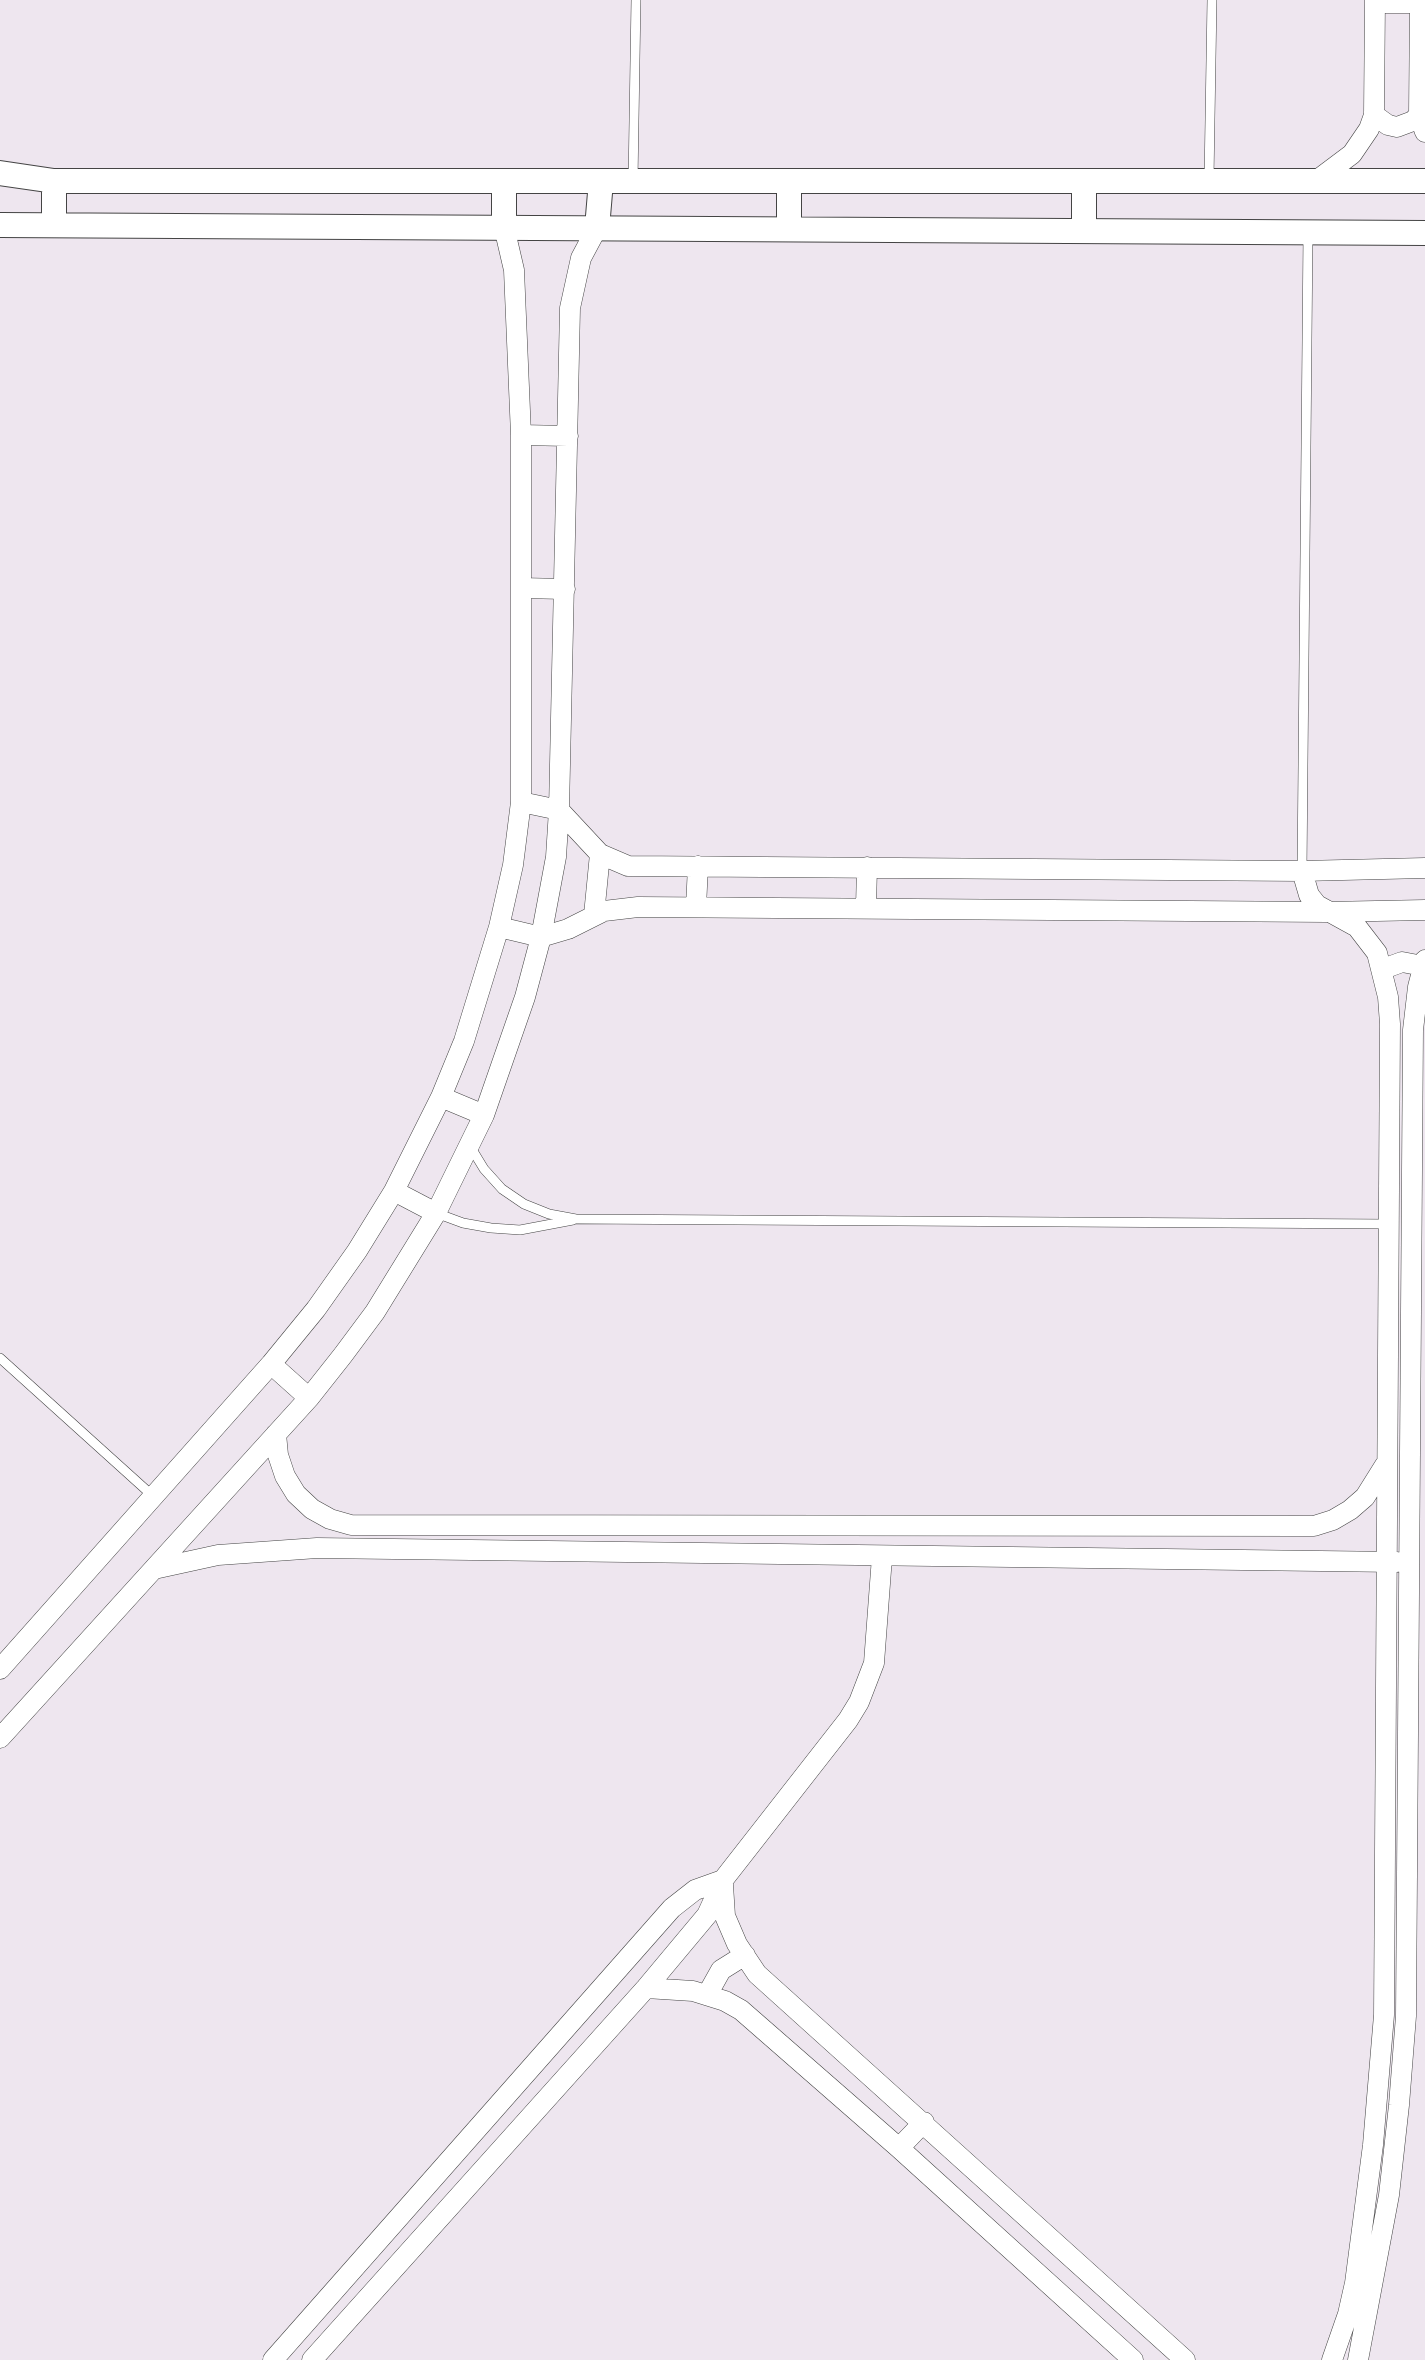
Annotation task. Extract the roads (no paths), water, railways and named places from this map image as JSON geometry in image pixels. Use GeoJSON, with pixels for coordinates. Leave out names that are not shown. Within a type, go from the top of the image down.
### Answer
{"type":"FeatureCollection","features":[{"type":"Feature","properties":{"kind":"street"},"geometry":{"type":"LineString","coordinates":[[1316,181],[1352,154],[1374,115],[1375,2],[1420,2],[1422,124],[1413,121],[1397,127],[1388,125],[1374,115]]}},
{"type":"Feature","properties":{"kind":"street"},"geometry":{"type":"LineString","coordinates":[[0,173],[54,181],[1425,181]]}},
{"type":"Feature","properties":{"kind":"street"},"geometry":{"type":"LineString","coordinates":[[54,181],[54,224]]}},
{"type":"Feature","properties":{"kind":"street"},"geometry":{"type":"LineString","coordinates":[[1,1734],[309,1398],[375,1312],[436,1213],[484,1115],[522,1007],[541,937],[556,857],[573,291],[582,258],[597,228],[601,181]]}},
{"type":"Feature","properties":{"kind":"street"},"geometry":{"type":"LineString","coordinates":[[0,1670],[271,1364],[316,1309],[357,1251],[394,1191],[441,1097],[472,1018],[499,927],[513,865],[521,802],[520,435],[514,270],[504,227],[504,182]]}},
{"type":"Feature","properties":{"kind":"street"},"geometry":{"type":"LineString","coordinates":[[789,182],[789,229]]}},
{"type":"Feature","properties":{"kind":"street"},"geometry":{"type":"LineString","coordinates":[[1084,182],[1084,231]]}},
{"type":"Feature","properties":{"kind":"street"},"geometry":{"type":"LineString","coordinates":[[0,225],[1425,233]]}},
{"type":"Feature","properties":{"kind":"street"},"geometry":{"type":"LineString","coordinates":[[520,435],[568,436]]}},
{"type":"Feature","properties":{"kind":"street"},"geometry":{"type":"LineString","coordinates":[[521,588],[565,589]]}},
{"type":"Feature","properties":{"kind":"street"},"geometry":{"type":"LineString","coordinates":[[521,802],[559,810],[600,854],[628,866],[1302,871],[1425,868]]}},
{"type":"Feature","properties":{"kind":"street"},"geometry":{"type":"LineString","coordinates":[[594,915],[600,854]]}},
{"type":"Feature","properties":{"kind":"street"},"geometry":{"type":"LineString","coordinates":[[696,907],[698,866]]}},
{"type":"Feature","properties":{"kind":"street"},"geometry":{"type":"LineString","coordinates":[[866,908],[867,867]]}},
{"type":"Feature","properties":{"kind":"street"},"geometry":{"type":"LineString","coordinates":[[1302,871],[1309,895],[1327,912],[1357,927],[1369,939],[1383,969],[1388,997],[1391,1053],[1386,1463],[1384,2015],[1373,2145],[1355,2283],[1332,2360]]}},
{"type":"Feature","properties":{"kind":"street"},"geometry":{"type":"LineString","coordinates":[[499,927],[541,937],[568,929],[594,915],[627,907],[1327,912],[1425,909]]}},
{"type":"Feature","properties":{"kind":"street"},"geometry":{"type":"LineString","coordinates":[[1358,2360],[1389,2195],[1400,2106],[1406,2016],[1414,1052],[1415,1008],[1424,963],[1402,962],[1383,969]]}},
{"type":"Feature","properties":{"kind":"street"},"geometry":{"type":"LineString","coordinates":[[1391,1053],[1414,1052]]}},
{"type":"Feature","properties":{"kind":"street"},"geometry":{"type":"LineString","coordinates":[[441,1097],[484,1115]]}},
{"type":"Feature","properties":{"kind":"street"},"geometry":{"type":"LineString","coordinates":[[394,1191],[436,1213]]}},
{"type":"Feature","properties":{"kind":"street"},"geometry":{"type":"LineString","coordinates":[[271,1364],[309,1398]]}},
{"type":"Feature","properties":{"kind":"street"},"geometry":{"type":"LineString","coordinates":[[276,1434],[278,1455],[285,1476],[296,1494],[312,1509],[330,1519],[351,1526],[1314,1526],[1333,1520],[1350,1510],[1377,1481],[1386,1463]]}},
{"type":"Feature","properties":{"kind":"street"},"geometry":{"type":"LineString","coordinates":[[391,1526],[391,1550]]}},
{"type":"Feature","properties":{"kind":"street"},"geometry":{"type":"LineString","coordinates":[[746,1526],[746,1555]]}},
{"type":"Feature","properties":{"kind":"street"},"geometry":{"type":"LineString","coordinates":[[154,1569],[251,1550],[317,1548],[1408,1562]]}},
{"type":"Feature","properties":{"kind":"street"},"geometry":{"type":"LineString","coordinates":[[312,2360],[646,1988],[707,1915],[723,1880],[859,1702],[874,1663],[882,1557]]}},
{"type":"Feature","properties":{"kind":"street"},"geometry":{"type":"LineString","coordinates":[[723,1880],[725,1916],[745,1955],[758,1974],[1185,2360]]}},
{"type":"Feature","properties":{"kind":"street"},"geometry":{"type":"LineString","coordinates":[[279,2358],[672,1908],[695,1890],[723,1880]]}},
{"type":"Feature","properties":{"kind":"street"},"geometry":{"type":"LineString","coordinates":[[1386,1884],[1407,1884]]}},
{"type":"Feature","properties":{"kind":"street"},"geometry":{"type":"LineString","coordinates":[[707,1995],[721,1970],[745,1955]]}},
{"type":"Feature","properties":{"kind":"street"},"geometry":{"type":"LineString","coordinates":[[646,1988],[678,1988],[707,1995],[741,2010],[899,2148],[1133,2360]]}},
{"type":"Feature","properties":{"kind":"street"},"geometry":{"type":"LineString","coordinates":[[899,2148],[924,2122]]}},
{"type":"Feature","properties":{"kind":"street"},"geometry":{"type":"LineString","coordinates":[[1004,2242],[1027,2217]]}},
{"type":"Feature","properties":{"kind":"street"},"geometry":{"type":"LineString","coordinates":[[1113,2342],[1136,2318]]}},
{"type":"Feature","properties":{"kind":"lane"},"geometry":{"type":"LineString","coordinates":[[633,181],[636,0]]}},
{"type":"Feature","properties":{"kind":"lane"},"geometry":{"type":"LineString","coordinates":[[1209,182],[1212,0]]}},
{"type":"Feature","properties":{"kind":"lane"},"geometry":{"type":"LineString","coordinates":[[1302,871],[1308,232]]}},
{"type":"Feature","properties":{"kind":"lane"},"geometry":{"type":"LineString","coordinates":[[470,1146],[484,1169],[502,1189],[524,1204],[549,1214],[576,1219],[1389,1224]]}},
{"type":"Feature","properties":{"kind":"lane"},"geometry":{"type":"LineString","coordinates":[[436,1213],[463,1223],[501,1229],[548,1227],[576,1219]]}},
{"type":"Feature","properties":{"kind":"lane"},"geometry":{"type":"LineString","coordinates":[[0,1358],[154,1497]]}}]}
